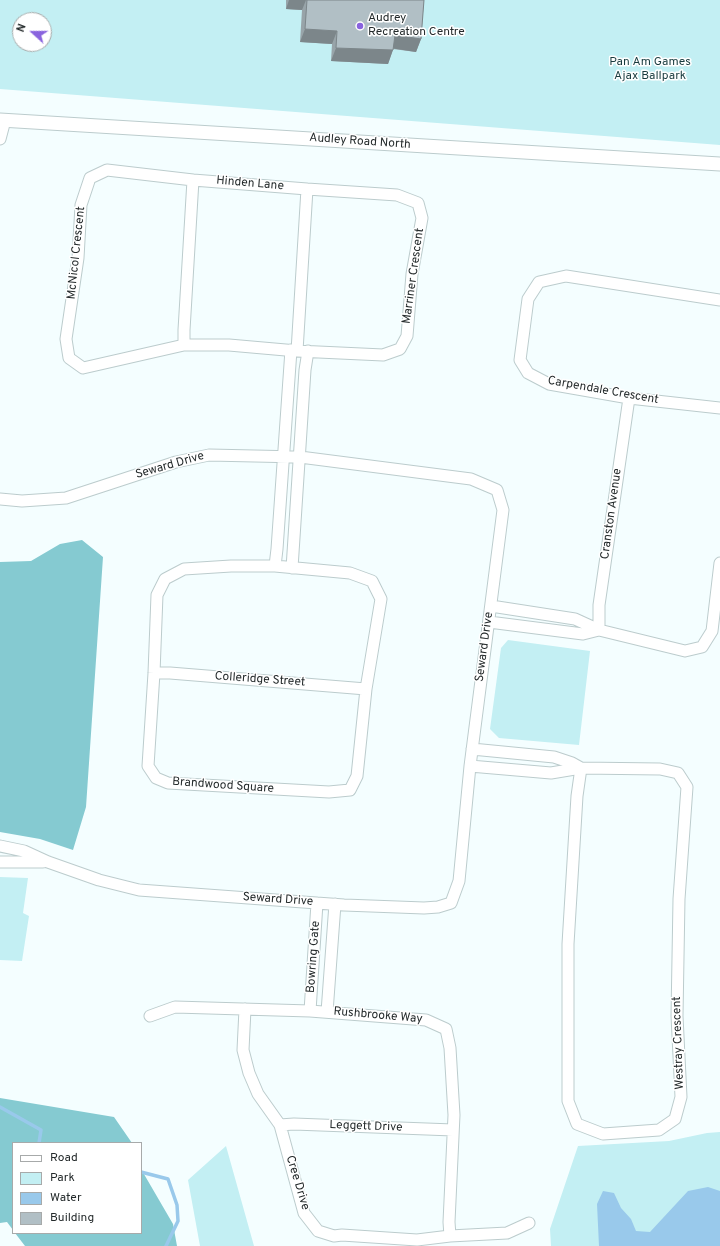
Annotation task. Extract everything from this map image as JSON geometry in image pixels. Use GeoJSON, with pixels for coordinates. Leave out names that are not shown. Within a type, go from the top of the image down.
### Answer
{"type":"FeatureCollection","features":[{"type":"Feature","properties":{"kind":"street"},"geometry":{"type":"LineString","coordinates":[[0,139],[3,120]]}},
{"type":"Feature","properties":{"kind":"street","name":"Audley Road North"},"geometry":{"type":"LineString","coordinates":[[3,120],[720,164]]}},
{"type":"Feature","properties":{"kind":"street","name":"McNicol Crescent"},"geometry":{"type":"LineString","coordinates":[[194,180],[107,170],[90,178],[81,204],[78,258],[66,339],[69,358],[83,368],[184,345],[229,345],[298,351]]}},
{"type":"Feature","properties":{"kind":"street"},"geometry":{"type":"LineString","coordinates":[[184,345],[194,180]]}},
{"type":"Feature","properties":{"kind":"street","name":"Hinden Lane"},"geometry":{"type":"LineString","coordinates":[[194,180],[307,189]]}},
{"type":"Feature","properties":{"kind":"street"},"geometry":{"type":"LineString","coordinates":[[275,566],[283,458],[298,351],[297,335],[307,189]]}},
{"type":"Feature","properties":{"kind":"street","name":"Marriner Crescent"},"geometry":{"type":"LineString","coordinates":[[298,351],[383,355],[400,349],[406,336],[412,274],[422,218],[418,203],[397,195],[307,189]]}},
{"type":"Feature","properties":{"kind":"street","name":"Carpendale Crescent"},"geometry":{"type":"LineString","coordinates":[[720,300],[566,276],[539,282],[528,299],[520,360],[528,373],[549,384],[630,398],[720,408]]}},
{"type":"Feature","properties":{"kind":"street"},"geometry":{"type":"LineString","coordinates":[[292,568],[305,370],[298,351]]}},
{"type":"Feature","properties":{"kind":"street","name":"Cranston Avenue"},"geometry":{"type":"LineString","coordinates":[[599,630],[599,605],[630,398]]}},
{"type":"Feature","properties":{"kind":"street","name":"Seward Drive"},"geometry":{"type":"LineString","coordinates":[[0,499],[22,501],[66,498],[176,462],[209,455],[283,458],[300,457],[471,479],[497,490],[503,510],[472,749],[459,881],[451,903],[438,907],[424,908],[318,903],[139,890],[99,880],[48,862],[24,851],[0,846]]}},
{"type":"Feature","properties":{"kind":"street"},"geometry":{"type":"LineString","coordinates":[[491,606],[575,619],[599,630],[685,651],[702,647],[712,631],[720,563]]}},
{"type":"Feature","properties":{"kind":"street","name":"Brandwood Square"},"geometry":{"type":"LineString","coordinates":[[231,566],[275,566],[292,568],[350,573],[372,581],[381,599],[366,689],[357,776],[350,790],[329,792],[168,784],[156,778],[148,766],[157,595],[165,579],[184,570],[231,566]]}},
{"type":"Feature","properties":{"kind":"street"},"geometry":{"type":"LineString","coordinates":[[489,622],[583,634],[599,630]]}},
{"type":"Feature","properties":{"kind":"street","name":"Colleridge Street"},"geometry":{"type":"LineString","coordinates":[[154,673],[170,673],[366,689]]}},
{"type":"Feature","properties":{"kind":"street","name":"Westray Crescent"},"geometry":{"type":"LineString","coordinates":[[472,749],[554,757],[572,763],[581,768]]}},
{"type":"Feature","properties":{"kind":"street","name":"Westray Crescent"},"geometry":{"type":"LineString","coordinates":[[470,766],[551,773],[581,768],[660,770],[678,773],[687,787],[679,899],[677,1016],[681,1097],[675,1119],[659,1130],[603,1134],[577,1124],[568,1101],[568,944],[577,796],[581,768]]}},
{"type":"Feature","properties":{"kind":"street","name":"Seward Drive"},"geometry":{"type":"LineString","coordinates":[[0,862],[48,862]]}},
{"type":"Feature","properties":{"kind":"street","name":"Bowring Gate"},"geometry":{"type":"LineString","coordinates":[[310,1011],[318,903]]}},
{"type":"Feature","properties":{"kind":"street","name":"Bowring Gate"},"geometry":{"type":"LineString","coordinates":[[327,1012],[335,904]]}},
{"type":"Feature","properties":{"kind":"street","name":"Rushbrooke Way"},"geometry":{"type":"LineString","coordinates":[[150,1016],[175,1007],[310,1011],[426,1020],[446,1029],[450,1048],[454,1115],[449,1222],[450,1236]]}},
{"type":"Feature","properties":{"kind":"street","name":"Cree Drive"},"geometry":{"type":"LineString","coordinates":[[245,1009],[243,1050],[249,1073],[258,1094],[280,1125],[304,1213],[318,1231],[334,1236],[342,1235],[417,1240],[450,1236],[507,1233],[529,1223]]}},
{"type":"Feature","properties":{"kind":"street","name":"Leggett Drive"},"geometry":{"type":"LineString","coordinates":[[280,1125],[294,1124],[453,1130]]}},
{"type":"Feature","properties":{"kind":"green space","name":"Pan Am Games Ajax Ballpark"},"geometry":{"type":"Polygon","coordinates":[[[0,0],[720,0],[720,145],[0,89],[0,0]]]}},
{"type":"Feature","properties":{"kind":"green space"},"geometry":{"type":"Polygon","coordinates":[[[508,640],[590,651],[579,745],[499,738],[490,729],[501,648],[508,640]]]}},
{"type":"Feature","properties":{"kind":"green space"},"geometry":{"type":"Polygon","coordinates":[[[0,877],[28,878],[23,913],[29,916],[22,961],[0,960],[0,877]]]}},
{"type":"Feature","properties":{"kind":"green space"},"geometry":{"type":"Polygon","coordinates":[[[720,1132],[720,1246],[551,1246],[550,1229],[578,1146],[669,1141],[707,1133],[720,1132]]]}},
{"type":"Feature","properties":{"kind":"green space"},"geometry":{"type":"Polygon","coordinates":[[[226,1146],[254,1246],[200,1246],[188,1180],[226,1146]]]}},
{"type":"Feature","properties":{"kind":"shaded area"},"geometry":{"type":"Polygon","coordinates":[[[82,540],[103,557],[86,807],[73,850],[40,839],[0,832],[0,562],[31,561],[60,544],[82,540]]]}},
{"type":"Feature","properties":{"kind":"shaded area"},"geometry":{"type":"Polygon","coordinates":[[[0,1098],[114,1117],[131,1142],[12,1142],[12,1229],[7,1222],[0,1223],[0,1098]]]}},
{"type":"Feature","properties":{"kind":"shaded area"},"geometry":{"type":"Polygon","coordinates":[[[142,1171],[173,1224],[177,1246],[25,1246],[16,1234],[142,1234],[142,1171]]]}},
{"type":"Feature","properties":{"kind":"water"},"geometry":{"type":"Polygon","coordinates":[[[708,1187],[720,1191],[720,1246],[599,1246],[597,1204],[603,1191],[614,1193],[621,1208],[631,1219],[636,1231],[650,1232],[688,1191],[708,1187]]]}},
{"type":"Feature","properties":{"kind":"building","name":"Audrey Recreation Centre"},"geometry":{"type":"Polygon","coordinates":[[[307,0],[424,0],[421,39],[395,35],[393,50],[336,48],[337,31],[305,29],[307,0]]]}},
{"type":"Feature","properties":{"kind":"waterway"},"geometry":{"type":"LineString","coordinates":[[0,1107],[41,1130],[39,1142]]}},
{"type":"Feature","properties":{"kind":"waterway"},"geometry":{"type":"LineString","coordinates":[[142,1172],[168,1179],[177,1205],[178,1221],[166,1246]]}},
{"type":"Feature","properties":{"kind":"place","name":"Audrey Recreation Centre"},"geometry":{"type":"Point","coordinates":[360,26]}}]}
